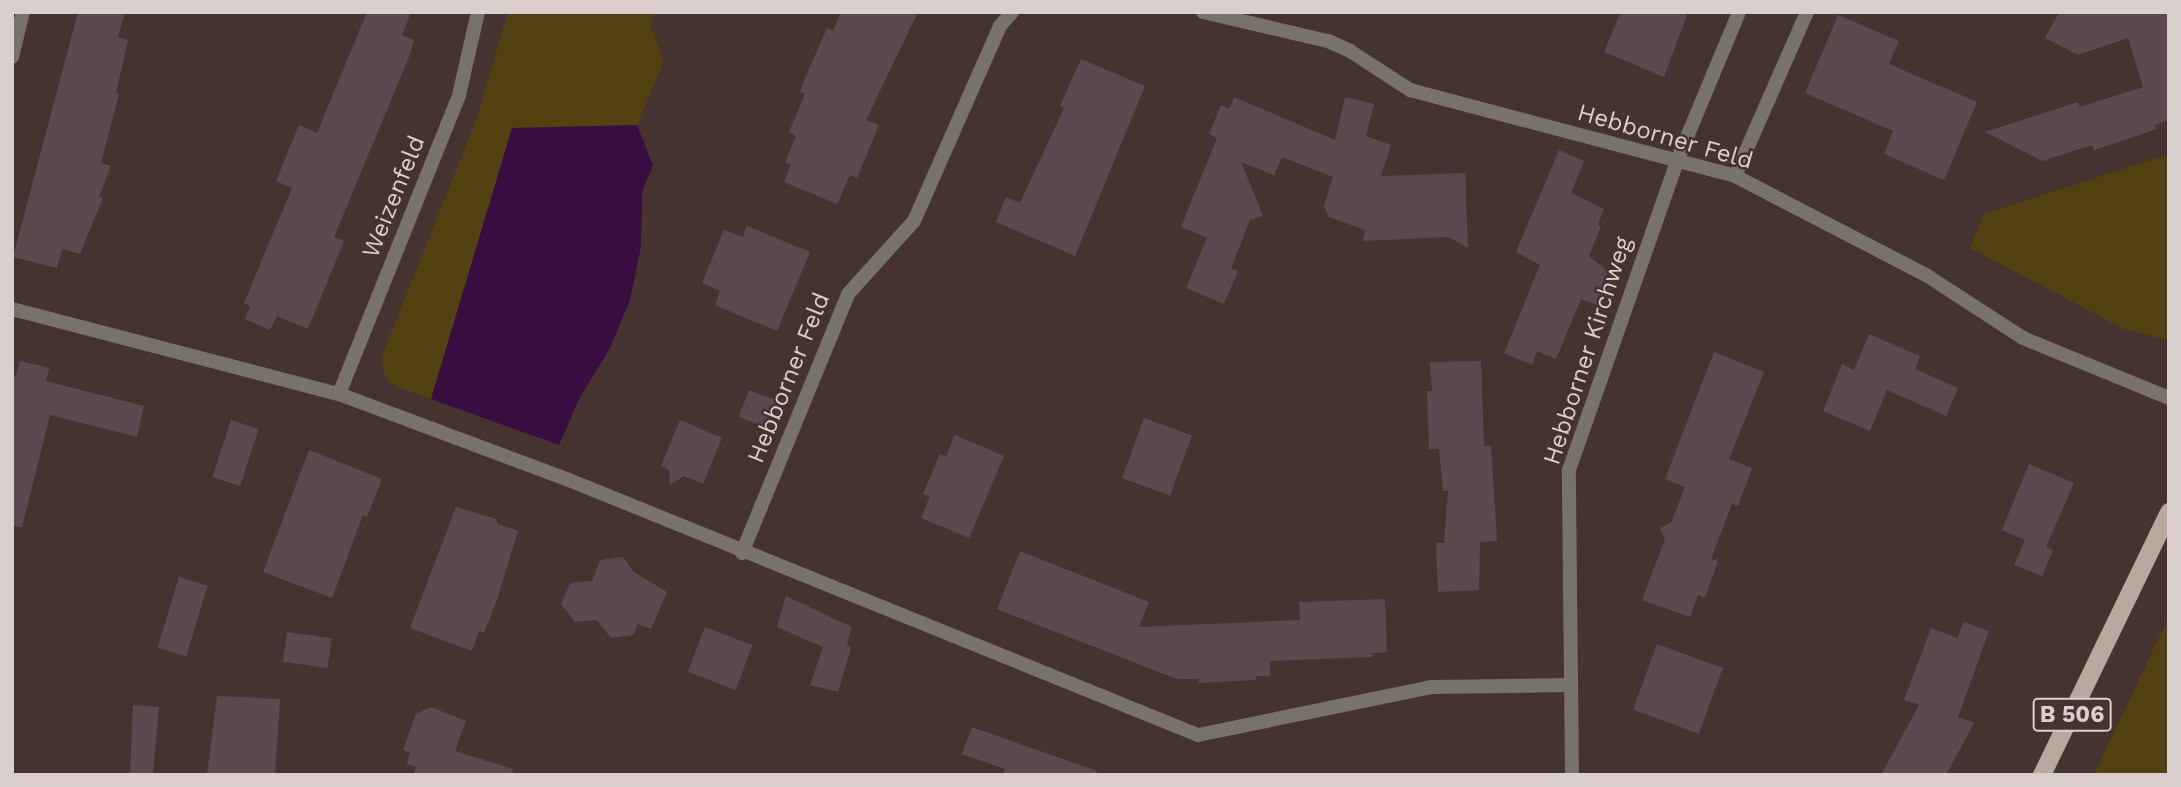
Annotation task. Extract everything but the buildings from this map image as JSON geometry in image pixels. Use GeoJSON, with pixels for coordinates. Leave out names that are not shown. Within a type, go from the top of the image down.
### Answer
{"type":"FeatureCollection","features":[{"type":"Feature","properties":{"kind":"main road","name":"B 506"},"geometry":{"type":"LineString","coordinates":[[2042,775],[2169,512]]}},
{"type":"Feature","properties":{"kind":"street"},"geometry":{"type":"LineString","coordinates":[[12,57],[23,12]]}},
{"type":"Feature","properties":{"kind":"street","name":"Weizenfeld"},"geometry":{"type":"LineString","coordinates":[[339,394],[459,95],[478,12]]}},
{"type":"Feature","properties":{"kind":"street","name":"Hebborner Feld"},"geometry":{"type":"LineString","coordinates":[[742,553],[848,294],[914,221],[1000,26],[1012,12]]}},
{"type":"Feature","properties":{"kind":"street","name":"Hebborner Feld"},"geometry":{"type":"LineString","coordinates":[[1203,12],[1328,41],[1350,51],[1410,90],[1735,176],[1926,275],[2023,338],[2169,398]]}},
{"type":"Feature","properties":{"kind":"street","name":"Hebborner Kirchweg"},"geometry":{"type":"LineString","coordinates":[[1572,775],[1569,685],[1569,470],[1676,161],[1739,12]]}},
{"type":"Feature","properties":{"kind":"street"},"geometry":{"type":"LineString","coordinates":[[1735,176],[1807,12]]}},
{"type":"Feature","properties":{"kind":"street"},"geometry":{"type":"LineString","coordinates":[[12,309],[339,394],[569,480],[742,553],[1198,735],[1431,687],[1569,685]]}},
{"type":"Feature","properties":{"kind":"shaded area"},"geometry":{"type":"Polygon","coordinates":[[[508,12],[655,12],[650,25],[664,61],[637,125],[512,128],[431,399],[390,382],[384,373],[382,356],[477,118],[508,12]]]}},
{"type":"Feature","properties":{"kind":"shaded area"},"geometry":{"type":"Polygon","coordinates":[[[637,125],[653,165],[642,192],[641,247],[630,300],[609,350],[580,397],[559,445],[431,399],[512,128],[637,125]]]}},
{"type":"Feature","properties":{"kind":"shaded area"},"geometry":{"type":"Polygon","coordinates":[[[2169,154],[2169,340],[2124,329],[1970,248],[1984,214],[2169,154]]]}},
{"type":"Feature","properties":{"kind":"shaded area"},"geometry":{"type":"Polygon","coordinates":[[[2169,616],[2169,775],[2094,775],[2169,616]]]}}]}
